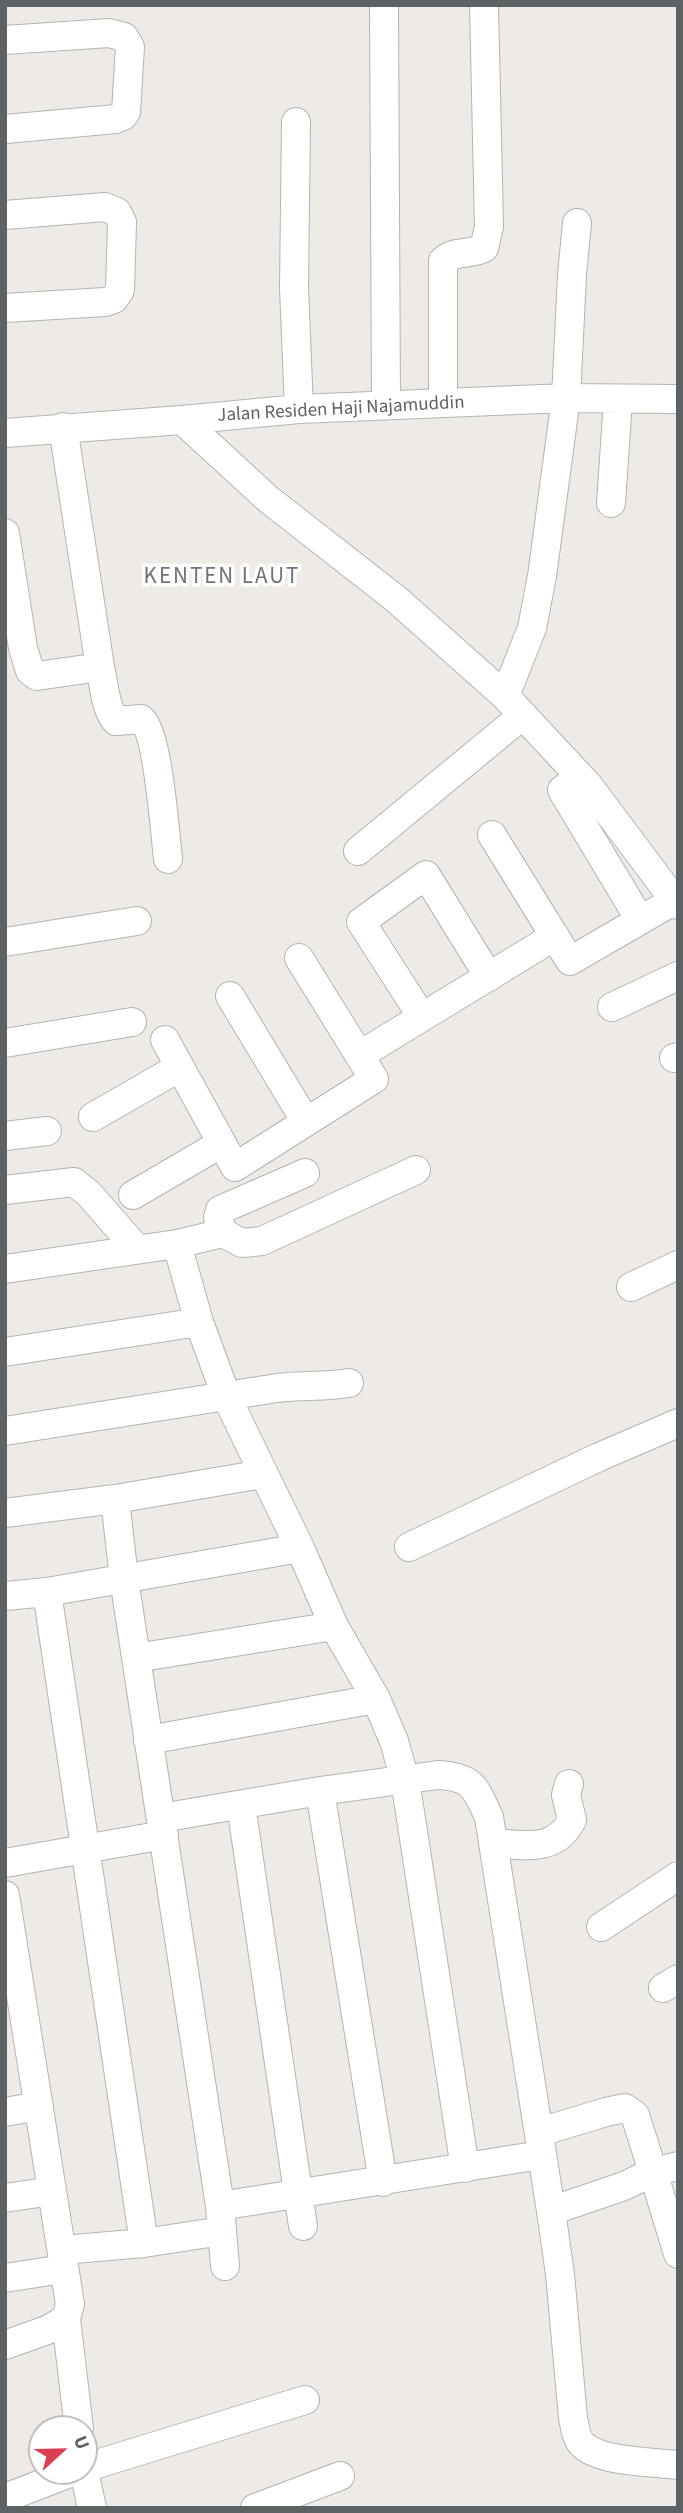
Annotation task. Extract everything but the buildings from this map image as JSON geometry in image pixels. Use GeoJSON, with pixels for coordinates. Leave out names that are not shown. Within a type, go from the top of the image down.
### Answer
{"type":"FeatureCollection","features":[{"type":"Feature","properties":{"kind":"street"},"geometry":{"type":"LineString","coordinates":[[384,5],[386,404]]}},
{"type":"Feature","properties":{"kind":"street"},"geometry":{"type":"LineString","coordinates":[[443,403],[443,261],[450,255],[484,248],[489,227],[484,5]]}},
{"type":"Feature","properties":{"kind":"street"},"geometry":{"type":"LineString","coordinates":[[5,40],[109,33],[124,37],[130,47],[126,112],[123,116],[116,119],[5,128]]}},
{"type":"Feature","properties":{"kind":"street"},"geometry":{"type":"LineString","coordinates":[[296,122],[294,288],[299,409]]}},
{"type":"Feature","properties":{"kind":"street"},"geometry":{"type":"LineString","coordinates":[[5,215],[105,207],[117,212],[122,222],[120,290],[114,299],[105,302],[5,309]]}},
{"type":"Feature","properties":{"kind":"street"},"geometry":{"type":"LineString","coordinates":[[358,851],[514,706],[542,576],[566,398],[572,275],[578,223]]}},
{"type":"Feature","properties":{"kind":"street","name":"Jalan Residen Haji Najamuddin"},"geometry":{"type":"LineString","coordinates":[[5,433],[386,404],[566,398],[678,399]]}},
{"type":"Feature","properties":{"kind":"street"},"geometry":{"type":"LineString","coordinates":[[611,503],[618,400]]}},
{"type":"Feature","properties":{"kind":"street"},"geometry":{"type":"LineString","coordinates":[[182,420],[268,499],[396,598],[514,706],[580,777],[676,903],[640,920],[570,961],[492,835]]}},
{"type":"Feature","properties":{"kind":"street"},"geometry":{"type":"LineString","coordinates":[[63,427],[100,667],[113,720],[118,722],[141,719],[148,728],[156,761],[168,859]]}},
{"type":"Feature","properties":{"kind":"street"},"geometry":{"type":"LineString","coordinates":[[5,533],[23,648],[30,671],[37,676],[100,667]]}},
{"type":"Feature","properties":{"kind":"street"},"geometry":{"type":"LineString","coordinates":[[580,777],[562,790],[640,920]]}},
{"type":"Feature","properties":{"kind":"street"},"geometry":{"type":"LineString","coordinates":[[622,890],[652,869]]}},
{"type":"Feature","properties":{"kind":"street"},"geometry":{"type":"LineString","coordinates":[[422,1017],[361,922],[426,875],[489,976]]}},
{"type":"Feature","properties":{"kind":"street"},"geometry":{"type":"LineString","coordinates":[[5,941],[137,921]]}},
{"type":"Feature","properties":{"kind":"street"},"geometry":{"type":"LineString","coordinates":[[360,1055],[555,936]]}},
{"type":"Feature","properties":{"kind":"street"},"geometry":{"type":"LineString","coordinates":[[165,1040],[235,1167],[374,1079],[299,958]]}},
{"type":"Feature","properties":{"kind":"street"},"geometry":{"type":"LineString","coordinates":[[612,1007],[678,976]]}},
{"type":"Feature","properties":{"kind":"street"},"geometry":{"type":"LineString","coordinates":[[230,996],[306,1122]]}},
{"type":"Feature","properties":{"kind":"street"},"geometry":{"type":"LineString","coordinates":[[5,1043],[132,1022]]}},
{"type":"Feature","properties":{"kind":"street"},"geometry":{"type":"LineString","coordinates":[[93,1117],[180,1067]]}},
{"type":"Feature","properties":{"kind":"street"},"geometry":{"type":"LineString","coordinates":[[5,1136],[47,1131]]}},
{"type":"Feature","properties":{"kind":"street"},"geometry":{"type":"LineString","coordinates":[[133,1195],[222,1143]]}},
{"type":"Feature","properties":{"kind":"street"},"geometry":{"type":"LineString","coordinates":[[5,1269],[177,1244],[223,1233],[242,1243],[271,1239],[416,1170]]}},
{"type":"Feature","properties":{"kind":"street"},"geometry":{"type":"LineString","coordinates":[[223,1233],[218,1218],[220,1210],[305,1173]]}},
{"type":"Feature","properties":{"kind":"street"},"geometry":{"type":"LineString","coordinates":[[5,1190],[74,1182],[89,1194],[137,1249]]}},
{"type":"Feature","properties":{"kind":"street"},"geometry":{"type":"LineString","coordinates":[[177,1244],[199,1322],[227,1398],[300,1548],[334,1626],[376,1699],[394,1741],[405,1780],[465,2168]]}},
{"type":"Feature","properties":{"kind":"street"},"geometry":{"type":"LineString","coordinates":[[631,1287],[678,1265]]}},
{"type":"Feature","properties":{"kind":"street"},"geometry":{"type":"LineString","coordinates":[[5,1352],[199,1322]]}},
{"type":"Feature","properties":{"kind":"street"},"geometry":{"type":"LineString","coordinates":[[5,1431],[288,1387],[349,1383]]}},
{"type":"Feature","properties":{"kind":"street"},"geometry":{"type":"LineString","coordinates":[[409,1547],[599,1457],[678,1423]]}},
{"type":"Feature","properties":{"kind":"street"},"geometry":{"type":"LineString","coordinates":[[5,1513],[115,1499],[264,1474]]}},
{"type":"Feature","properties":{"kind":"street"},"geometry":{"type":"LineString","coordinates":[[115,1499],[124,1579],[221,2219],[225,2266]]}},
{"type":"Feature","properties":{"kind":"street"},"geometry":{"type":"LineString","coordinates":[[5,1596],[47,1592],[300,1548]]}},
{"type":"Feature","properties":{"kind":"street"},"geometry":{"type":"LineString","coordinates":[[47,1592],[144,2243]]}},
{"type":"Feature","properties":{"kind":"street"},"geometry":{"type":"LineString","coordinates":[[136,1658],[334,1626]]}},
{"type":"Feature","properties":{"kind":"street"},"geometry":{"type":"LineString","coordinates":[[148,1740],[376,1699]]}},
{"type":"Feature","properties":{"kind":"street"},"geometry":{"type":"LineString","coordinates":[[5,1863],[84,1851],[242,1805],[320,1791],[438,1775],[468,1781],[476,1789],[489,1817],[551,2211],[560,2274],[573,2418],[578,2438],[590,2450],[604,2454],[678,2465]]}},
{"type":"Feature","properties":{"kind":"street"},"geometry":{"type":"LineString","coordinates":[[493,1843],[528,1847],[559,1837],[572,1820],[566,1795],[569,1784]]}},
{"type":"Feature","properties":{"kind":"street"},"geometry":{"type":"LineString","coordinates":[[320,1791],[383,2182]]}},
{"type":"Feature","properties":{"kind":"street"},"geometry":{"type":"LineString","coordinates":[[242,1805],[303,2226]]}},
{"type":"Feature","properties":{"kind":"street"},"geometry":{"type":"LineString","coordinates":[[601,1927],[678,1876]]}},
{"type":"Feature","properties":{"kind":"street"},"geometry":{"type":"LineString","coordinates":[[5,1895],[15,2030],[39,2106],[70,2304],[68,2331],[77,2415]]}},
{"type":"Feature","properties":{"kind":"street"},"geometry":{"type":"LineString","coordinates":[[5,2112],[39,2106]]}},
{"type":"Feature","properties":{"kind":"street"},"geometry":{"type":"LineString","coordinates":[[5,2278],[63,2260],[144,2243],[300,2193],[465,2168],[541,2143],[625,2108],[635,2115],[665,2169],[678,2254]]}},
{"type":"Feature","properties":{"kind":"street"},"geometry":{"type":"LineString","coordinates":[[551,2211],[665,2169]]}},
{"type":"Feature","properties":{"kind":"street"},"geometry":{"type":"LineString","coordinates":[[5,2198],[52,2191]]}},
{"type":"Feature","properties":{"kind":"street"},"geometry":{"type":"LineString","coordinates":[[5,2345],[47,2330],[68,2331]]}},
{"type":"Feature","properties":{"kind":"street"},"geometry":{"type":"LineString","coordinates":[[98,2465],[305,2400]]}},
{"type":"Feature","properties":{"kind":"street"},"geometry":{"type":"LineString","coordinates":[[255,2508],[341,2476]]}},
{"type":"Feature","properties":{"kind":"street"},"geometry":{"type":"LineString","coordinates":[[5,2498],[39,2485]]}},
{"type":"Feature","properties":{"kind":"street"},"geometry":{"type":"LineString","coordinates":[[87,2485],[92,2508]]}},
{"type":"Feature","properties":{"kind":"district","name":"KENTEN LAUT"},"geometry":{"type":"Point","coordinates":[222,578]}}]}
